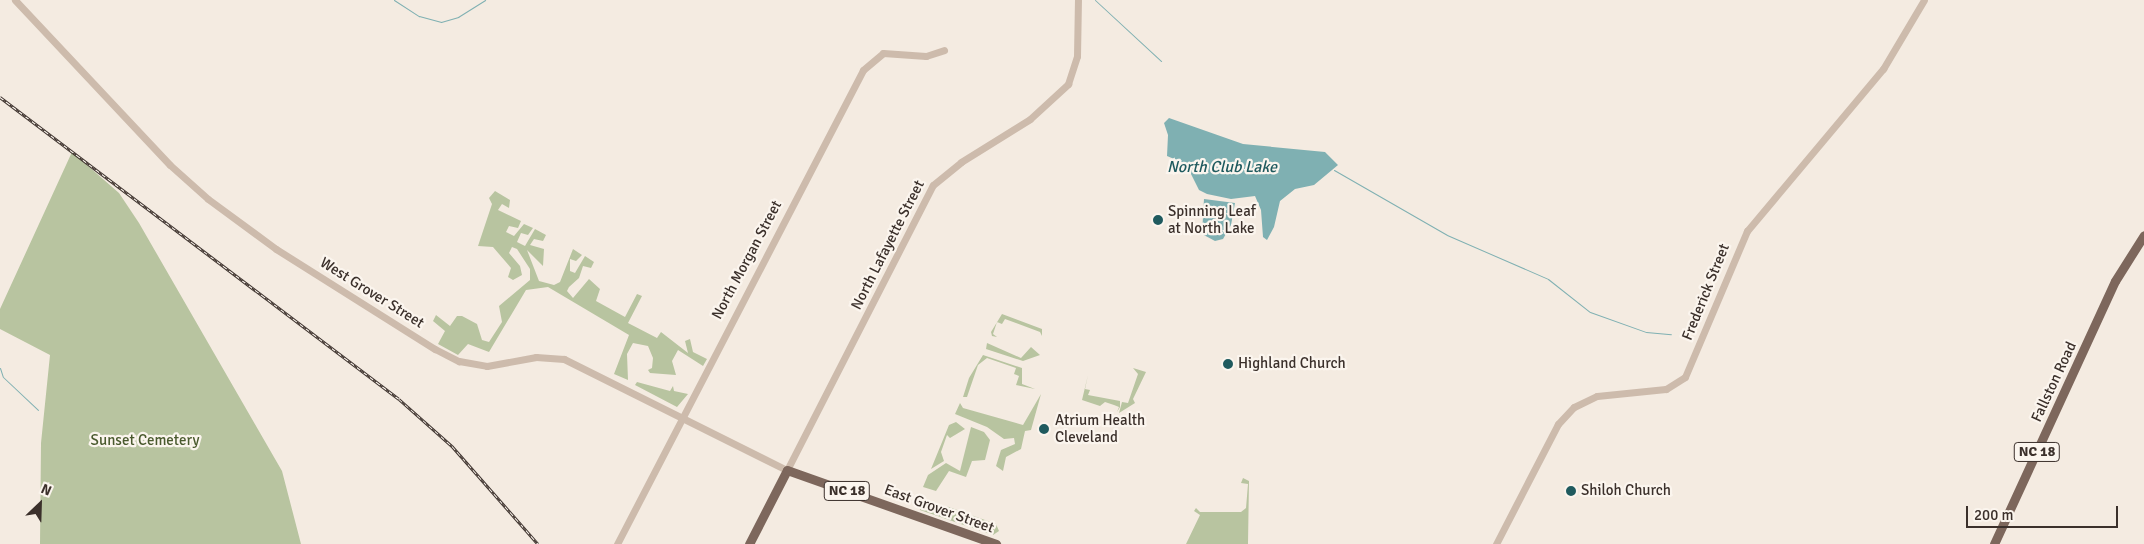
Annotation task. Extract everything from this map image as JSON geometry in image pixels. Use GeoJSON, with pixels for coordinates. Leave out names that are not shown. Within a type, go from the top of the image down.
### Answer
{"type":"FeatureCollection","features":[{"type":"Feature","properties":{"kind":"main road","name":"Fallston Road"},"geometry":{"type":"LineString","coordinates":[[1995,544],[2115,281],[2144,235]]}},
{"type":"Feature","properties":{"kind":"main road","name":"North Lafayette Street"},"geometry":{"type":"LineString","coordinates":[[749,544],[787,470]]}},
{"type":"Feature","properties":{"kind":"main road","name":"East Grover Street"},"geometry":{"type":"LineString","coordinates":[[787,470],[996,544]]}},
{"type":"Feature","properties":{"kind":"street","name":"West Grover Street"},"geometry":{"type":"LineString","coordinates":[[15,0],[180,175],[232,218],[333,286],[458,360],[497,366],[536,357],[564,358],[787,470]]}},
{"type":"Feature","properties":{"kind":"street","name":"North Lafayette Street"},"geometry":{"type":"LineString","coordinates":[[787,470],[934,185],[961,162],[1030,119],[1068,84],[1077,56],[1078,0]]}},
{"type":"Feature","properties":{"kind":"street","name":"Frederick Street"},"geometry":{"type":"LineString","coordinates":[[1496,544],[1558,424],[1574,407],[1597,396],[1666,389],[1685,377],[1747,231],[1883,68],[1924,0]]}},
{"type":"Feature","properties":{"kind":"street","name":"North Morgan Street"},"geometry":{"type":"LineString","coordinates":[[617,544],[681,416],[863,70],[883,52],[926,56],[944,50]]}},
{"type":"Feature","properties":{"kind":"green space","name":"Sunset Cemetery"},"geometry":{"type":"Polygon","coordinates":[[[72,152],[119,193],[139,223],[282,471],[301,544],[40,544],[41,443],[50,355],[0,329],[0,309],[72,152]]]}},
{"type":"Feature","properties":{"kind":"green space"},"geometry":{"type":"Polygon","coordinates":[[[495,191],[510,200],[509,208],[502,204],[498,210],[521,221],[518,228],[509,226],[506,232],[514,236],[524,224],[533,228],[528,235],[521,233],[517,242],[525,246],[535,229],[546,235],[543,241],[534,239],[530,245],[544,249],[543,266],[527,250],[539,281],[554,285],[560,282],[573,249],[582,255],[576,261],[570,259],[570,271],[575,273],[585,256],[594,262],[591,268],[583,266],[579,278],[569,287],[567,291],[573,298],[589,279],[600,289],[596,301],[625,317],[637,294],[642,296],[628,323],[657,338],[661,332],[688,353],[685,341],[690,339],[693,352],[707,359],[703,366],[678,350],[672,361],[676,375],[650,373],[648,370],[652,368],[653,358],[648,346],[633,343],[627,354],[628,380],[614,374],[629,335],[548,287],[526,290],[489,352],[468,344],[458,355],[438,344],[445,331],[433,321],[436,315],[450,326],[457,316],[462,316],[477,324],[482,340],[489,342],[502,322],[499,306],[530,280],[530,269],[517,249],[512,247],[509,253],[520,266],[522,275],[513,280],[508,277],[511,268],[493,247],[478,246],[492,204],[489,198],[495,191]]]}},
{"type":"Feature","properties":{"kind":"green space"},"geometry":{"type":"Polygon","coordinates":[[[1002,314],[1042,329],[1042,336],[1040,332],[1005,319],[1002,324],[997,322],[1002,314]]]}},
{"type":"Feature","properties":{"kind":"green space"},"geometry":{"type":"Polygon","coordinates":[[[997,322],[993,334],[997,337],[992,336],[991,332],[997,322]]]}},
{"type":"Feature","properties":{"kind":"green space"},"geometry":{"type":"Polygon","coordinates":[[[987,343],[1021,358],[1031,347],[1040,355],[1023,361],[986,349],[987,343]]]}},
{"type":"Feature","properties":{"kind":"green space"},"geometry":{"type":"Polygon","coordinates":[[[983,355],[1022,368],[1022,384],[1035,389],[1016,385],[1019,376],[1014,374],[1016,368],[987,358],[978,365],[967,397],[963,397],[969,378],[983,355]]]}},
{"type":"Feature","properties":{"kind":"green space"},"geometry":{"type":"Polygon","coordinates":[[[1133,368],[1146,372],[1133,399],[1135,403],[1119,413],[1122,402],[1128,403],[1138,374],[1133,368]]]}},
{"type":"Feature","properties":{"kind":"green space"},"geometry":{"type":"Polygon","coordinates":[[[1088,375],[1085,389],[1090,390],[1088,395],[1120,401],[1120,407],[1117,412],[1119,407],[1114,405],[1105,402],[1100,406],[1082,400],[1088,375]]]}},
{"type":"Feature","properties":{"kind":"green space"},"geometry":{"type":"Polygon","coordinates":[[[637,382],[670,391],[673,386],[674,391],[688,394],[677,407],[635,385],[637,382]]]}},
{"type":"Feature","properties":{"kind":"green space"},"geometry":{"type":"Polygon","coordinates":[[[1041,394],[1031,430],[1025,431],[1021,449],[1006,457],[1003,471],[996,466],[1001,450],[1015,444],[1014,438],[1004,439],[987,427],[955,414],[960,403],[963,408],[1023,425],[1041,394]]]}},
{"type":"Feature","properties":{"kind":"green space"},"geometry":{"type":"Polygon","coordinates":[[[956,422],[965,429],[950,438],[947,435],[941,452],[944,461],[931,469],[949,425],[956,422]]]}},
{"type":"Feature","properties":{"kind":"green space"},"geometry":{"type":"Polygon","coordinates":[[[971,427],[984,432],[990,440],[985,460],[972,461],[966,477],[949,471],[936,491],[923,487],[928,475],[946,463],[960,471],[971,427]]]}},
{"type":"Feature","properties":{"kind":"green space"},"geometry":{"type":"Polygon","coordinates":[[[1243,478],[1249,481],[1248,544],[1186,544],[1200,515],[1194,511],[1196,508],[1200,512],[1241,512],[1246,508],[1248,484],[1241,483],[1243,478]]]}},
{"type":"Feature","properties":{"kind":"green space"},"geometry":{"type":"Polygon","coordinates":[[[919,497],[920,502],[940,508],[946,506],[996,524],[999,531],[993,535],[920,510],[919,497]]]}},
{"type":"Feature","properties":{"kind":"water","name":"North Club Lake"},"geometry":{"type":"Polygon","coordinates":[[[1169,118],[1243,144],[1325,152],[1338,165],[1314,185],[1295,189],[1280,201],[1274,227],[1267,240],[1263,237],[1261,210],[1255,196],[1231,199],[1207,194],[1199,190],[1186,164],[1167,156],[1168,135],[1164,123],[1169,118]]]}},
{"type":"Feature","properties":{"kind":"water","name":"North Club Lake"},"geometry":{"type":"Polygon","coordinates":[[[1204,199],[1235,203],[1231,225],[1223,239],[1215,241],[1202,234],[1204,199]]]}},
{"type":"Feature","properties":{"kind":"waterway"},"geometry":{"type":"LineString","coordinates":[[394,0],[419,16],[441,22],[458,17],[485,0]]}},
{"type":"Feature","properties":{"kind":"waterway"},"geometry":{"type":"LineString","coordinates":[[1095,0],[1161,61]]}},
{"type":"Feature","properties":{"kind":"waterway"},"geometry":{"type":"LineString","coordinates":[[1334,170],[1447,235],[1548,279],[1590,312],[1646,332],[1671,334]]}},
{"type":"Feature","properties":{"kind":"waterway"},"geometry":{"type":"LineString","coordinates":[[0,368],[3,377],[38,410]]}},
{"type":"Feature","properties":{"kind":"railway"},"geometry":{"type":"LineString","coordinates":[[0,97],[399,399],[452,446],[538,544]]}},
{"type":"Feature","properties":{"kind":"place","name":"Spinning Leaf at North Lake"},"geometry":{"type":"Point","coordinates":[1158,220]}},
{"type":"Feature","properties":{"kind":"place","name":"Highland Church"},"geometry":{"type":"Point","coordinates":[1228,364]}},
{"type":"Feature","properties":{"kind":"place","name":"Atrium Health Cleveland"},"geometry":{"type":"Point","coordinates":[1044,429]}},
{"type":"Feature","properties":{"kind":"place","name":"Shiloh Church"},"geometry":{"type":"Point","coordinates":[1571,491]}}]}
